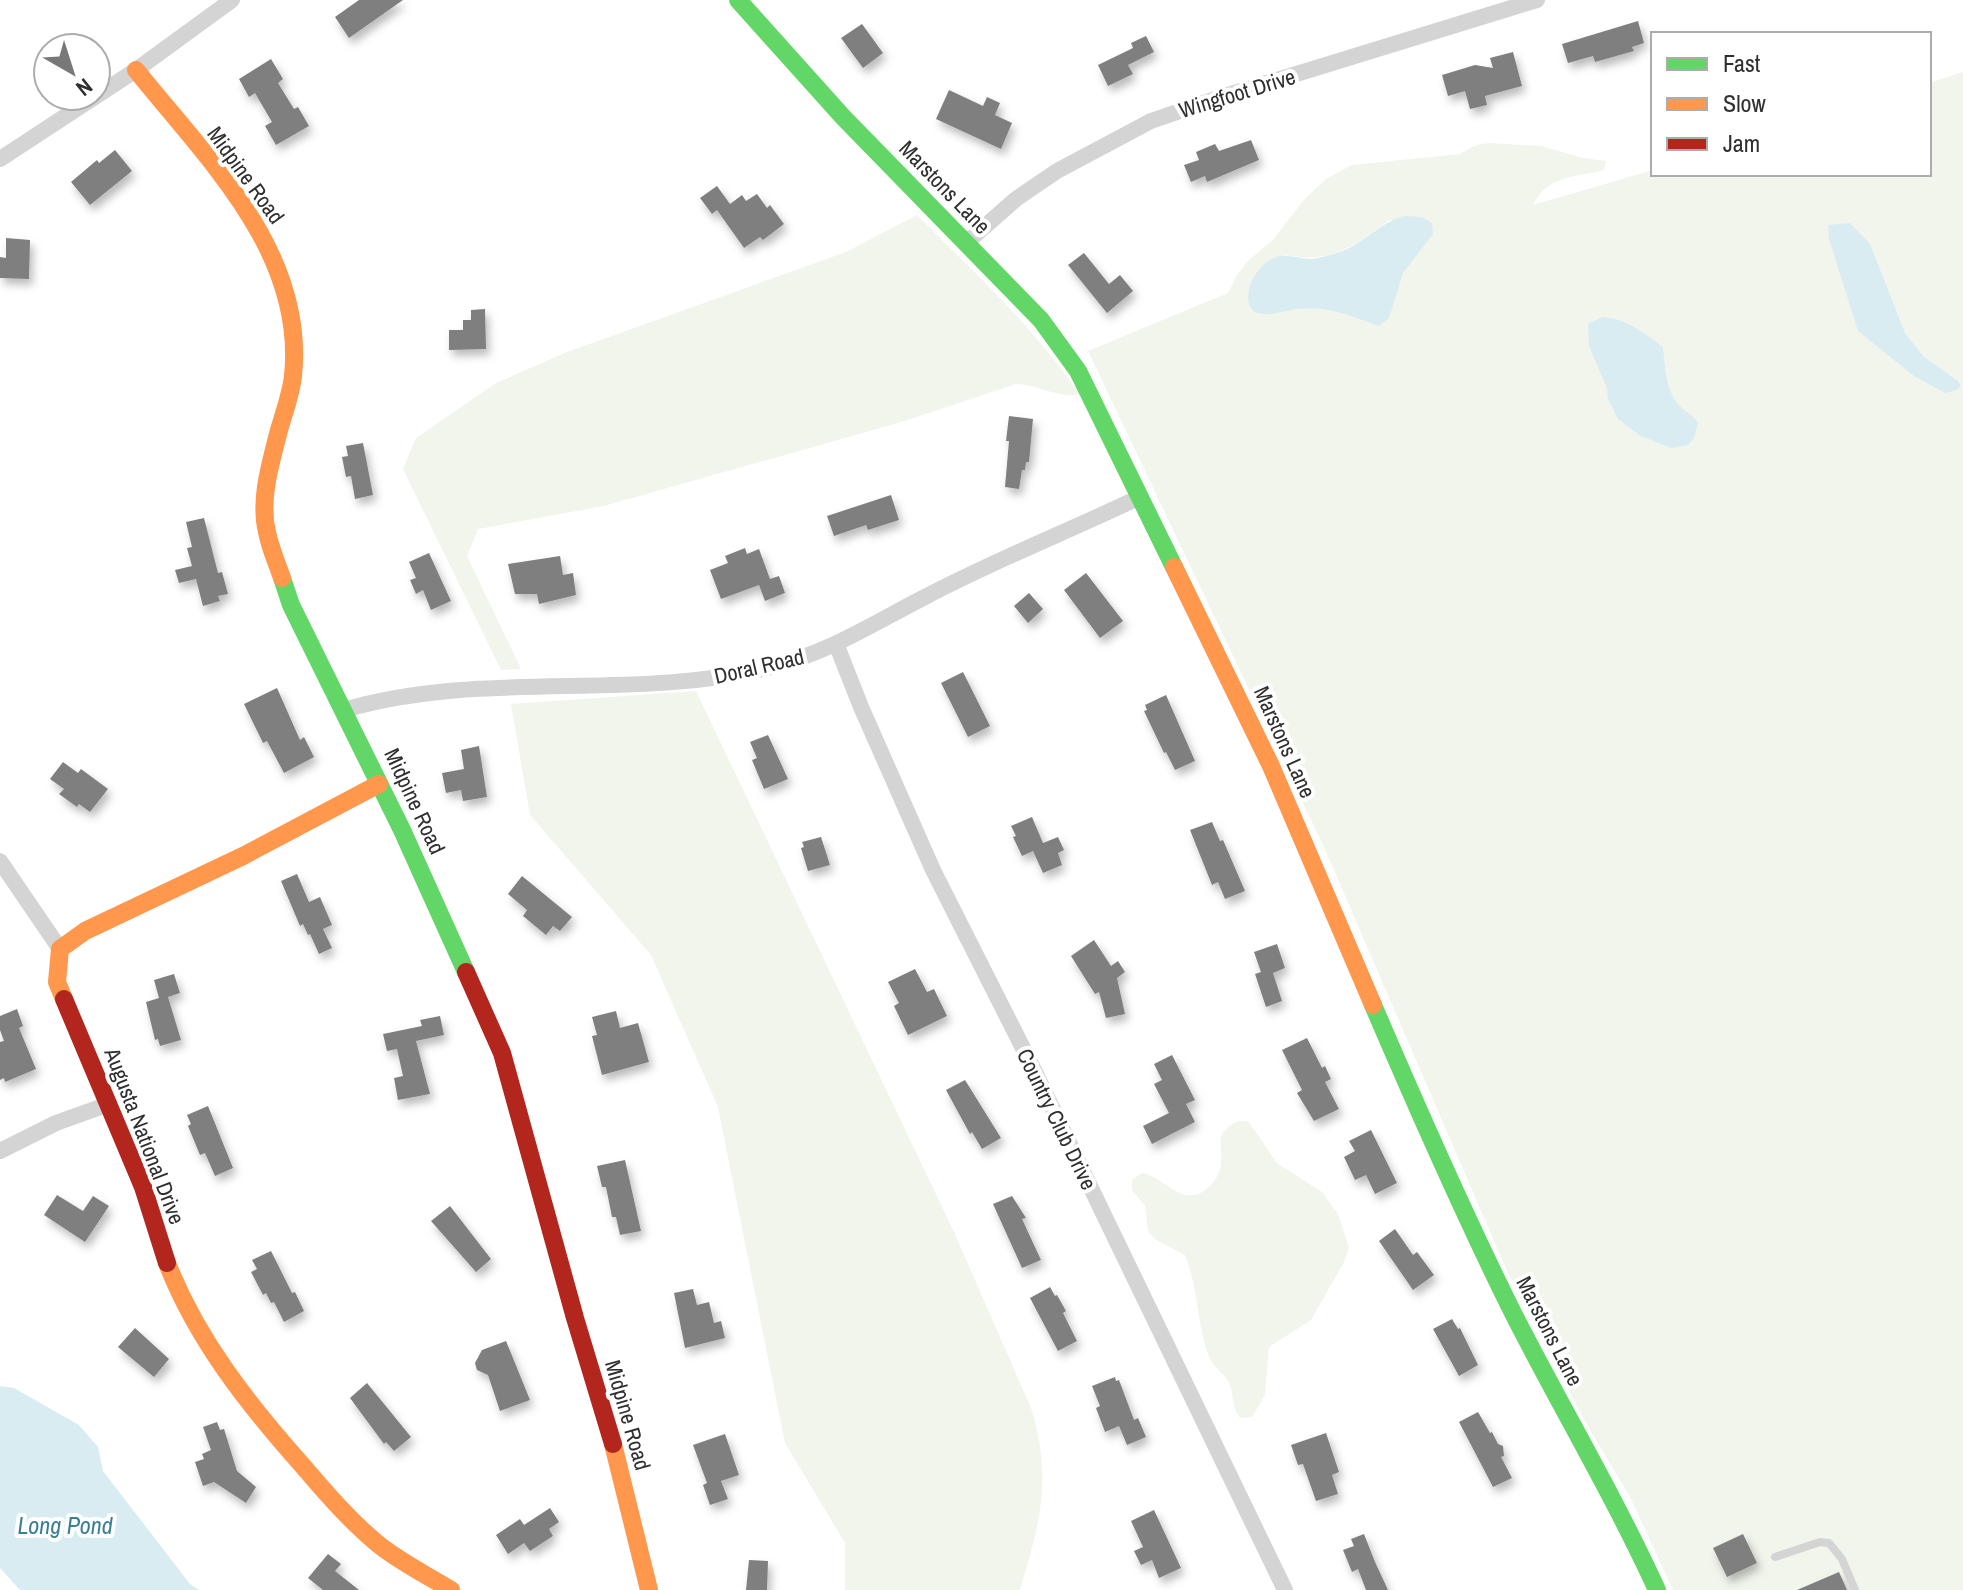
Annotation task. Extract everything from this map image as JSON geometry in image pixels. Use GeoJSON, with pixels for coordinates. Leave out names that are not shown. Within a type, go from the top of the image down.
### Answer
{"type":"FeatureCollection","features":[{"type":"Feature","properties":{"kind":"street"},"geometry":{"type":"LineString","coordinates":[[0,159],[136,70],[232,0]]}},
{"type":"Feature","properties":{"kind":"street","name":"Marstons Lane"},"geometry":{"type":"LineString","coordinates":[[738,0],[843,117],[1041,320],[1078,371],[1271,766],[1459,1205],[1657,1590]]}},
{"type":"Feature","properties":{"kind":"street"},"geometry":{"type":"LineString","coordinates":[[1474,0],[1480,17]]}},
{"type":"Feature","properties":{"kind":"street","name":"Wingfoot Drive"},"geometry":{"type":"LineString","coordinates":[[966,243],[1016,199],[1057,171],[1151,121],[1537,0]]}},
{"type":"Feature","properties":{"kind":"street","name":"Midpine Road"},"geometry":{"type":"LineString","coordinates":[[136,70],[241,202],[261,232],[286,293],[293,323],[293,379],[270,464],[265,497],[266,530],[291,605],[441,915],[502,1053],[619,1464],[649,1590]]}},
{"type":"Feature","properties":{"kind":"street","name":"Doral Road"},"geometry":{"type":"LineString","coordinates":[[344,710],[410,695],[586,684],[650,684],[772,667],[837,646],[926,596],[1140,497]]}},
{"type":"Feature","properties":{"kind":"street","name":"Country Club Drive"},"geometry":{"type":"LineString","coordinates":[[837,646],[933,870],[1033,1068],[1285,1590]]}},
{"type":"Feature","properties":{"kind":"street"},"geometry":{"type":"LineString","coordinates":[[0,861],[60,949],[85,931],[243,856],[379,784]]}},
{"type":"Feature","properties":{"kind":"street","name":"Augusta National Drive"},"geometry":{"type":"LineString","coordinates":[[60,949],[57,982],[143,1187],[181,1299],[225,1370],[285,1449],[345,1514],[380,1546],[451,1590]]}},
{"type":"Feature","properties":{"kind":"street"},"geometry":{"type":"LineString","coordinates":[[0,1151],[56,1123],[109,1104]]}},
{"type":"Feature","properties":{"kind":"lane"},"geometry":{"type":"LineString","coordinates":[[1775,1557],[1820,1542],[1829,1543],[1842,1559],[1855,1590]]}},
{"type":"Feature","properties":{"kind":"shaded area"},"geometry":{"type":"Polygon","coordinates":[[[1963,72],[1963,1590],[1673,1590],[1630,1497],[1587,1425],[1517,1294],[1324,847],[1088,351],[1228,293],[1249,260],[1273,240],[1303,201],[1326,179],[1352,165],[1460,154],[1476,145],[1489,143],[1541,146],[1606,161],[1604,170],[1554,183],[1539,195],[1533,205],[1651,171],[1651,176],[1931,176],[1931,82],[1963,72]],[[1390,220],[1352,245],[1329,255],[1284,255],[1250,286],[1433,234],[1390,220]]]}},
{"type":"Feature","properties":{"kind":"shaded area"},"geometry":{"type":"Polygon","coordinates":[[[917,215],[1024,324],[1080,395],[1016,384],[898,423],[604,506],[478,529],[467,556],[521,669],[501,670],[403,469],[416,438],[496,383],[567,352],[846,252],[917,215]]]}},
{"type":"Feature","properties":{"kind":"shaded area"},"geometry":{"type":"Polygon","coordinates":[[[696,691],[954,1232],[1031,1408],[1041,1456],[1041,1500],[1020,1590],[845,1590],[845,1543],[785,1443],[718,1107],[651,955],[530,815],[511,704],[696,691]]]}},
{"type":"Feature","properties":{"kind":"shaded area"},"geometry":{"type":"Polygon","coordinates":[[[1238,1121],[1248,1121],[1277,1163],[1322,1192],[1338,1214],[1349,1248],[1311,1320],[1269,1347],[1265,1395],[1252,1417],[1240,1418],[1229,1383],[1212,1362],[1205,1346],[1185,1255],[1156,1240],[1148,1231],[1145,1206],[1132,1190],[1132,1180],[1142,1173],[1187,1195],[1203,1192],[1212,1184],[1220,1169],[1222,1135],[1238,1121]]]}},
{"type":"Feature","properties":{"kind":"water"},"geometry":{"type":"Polygon","coordinates":[[[1404,216],[1422,217],[1432,223],[1433,234],[1403,273],[1389,318],[1379,326],[1329,310],[1308,308],[1265,314],[1251,308],[1248,296],[1251,284],[1268,261],[1280,256],[1311,259],[1340,252],[1404,216]]]}},
{"type":"Feature","properties":{"kind":"water"},"geometry":{"type":"Polygon","coordinates":[[[1850,223],[1870,244],[1905,333],[1924,357],[1958,381],[1961,386],[1957,390],[1945,393],[1914,376],[1858,331],[1829,239],[1828,225],[1850,223]]]}},
{"type":"Feature","properties":{"kind":"water"},"geometry":{"type":"Polygon","coordinates":[[[1603,317],[1628,324],[1663,347],[1666,378],[1674,399],[1698,423],[1694,438],[1688,445],[1671,448],[1639,435],[1618,419],[1589,346],[1588,324],[1603,317]]]}},
{"type":"Feature","properties":{"kind":"water","name":"Long Pond"},"geometry":{"type":"Polygon","coordinates":[[[0,1386],[14,1388],[79,1425],[98,1447],[103,1471],[190,1584],[199,1590],[20,1590],[0,1568],[0,1386]]]}},
{"type":"Feature","properties":{"kind":"building"},"geometry":{"type":"Polygon","coordinates":[[[359,0],[403,0],[349,38],[335,17],[359,0]]]}},
{"type":"Feature","properties":{"kind":"building"},"geometry":{"type":"Polygon","coordinates":[[[1638,21],[1644,43],[1632,47],[1634,51],[1595,62],[1593,56],[1568,63],[1562,44],[1638,21]]]}},
{"type":"Feature","properties":{"kind":"building"},"geometry":{"type":"Polygon","coordinates":[[[862,24],[883,53],[863,68],[841,38],[862,24]]]}},
{"type":"Feature","properties":{"kind":"building"},"geometry":{"type":"Polygon","coordinates":[[[1146,36],[1154,52],[1128,65],[1133,74],[1108,86],[1098,65],[1133,48],[1131,43],[1146,36]]]}},
{"type":"Feature","properties":{"kind":"building"},"geometry":{"type":"Polygon","coordinates":[[[1513,52],[1522,86],[1485,96],[1487,105],[1470,109],[1465,91],[1448,96],[1442,75],[1475,65],[1493,68],[1490,58],[1513,52]]]}},
{"type":"Feature","properties":{"kind":"building"},"geometry":{"type":"Polygon","coordinates":[[[271,59],[283,79],[278,83],[309,126],[276,145],[265,126],[272,122],[255,93],[249,97],[239,79],[271,59]]]}},
{"type":"Feature","properties":{"kind":"building"},"geometry":{"type":"Polygon","coordinates":[[[949,90],[983,106],[987,97],[1000,103],[995,115],[1012,123],[1001,149],[936,119],[949,90]]]}},
{"type":"Feature","properties":{"kind":"building"},"geometry":{"type":"Polygon","coordinates":[[[1251,140],[1259,160],[1207,182],[1205,176],[1191,182],[1184,165],[1199,160],[1196,152],[1215,144],[1219,151],[1251,140]]]}},
{"type":"Feature","properties":{"kind":"building"},"geometry":{"type":"Polygon","coordinates":[[[115,150],[132,171],[90,205],[71,182],[97,160],[99,163],[115,150]]]}},
{"type":"Feature","properties":{"kind":"building"},"geometry":{"type":"Polygon","coordinates":[[[717,186],[730,204],[742,195],[746,201],[757,194],[784,224],[763,240],[760,237],[744,248],[717,210],[712,214],[700,198],[717,186]]]}},
{"type":"Feature","properties":{"kind":"building"},"geometry":{"type":"Polygon","coordinates":[[[6,238],[30,240],[29,279],[0,278],[0,257],[6,258],[6,238]]]}},
{"type":"Feature","properties":{"kind":"building"},"geometry":{"type":"Polygon","coordinates":[[[1084,253],[1109,284],[1120,275],[1133,291],[1107,313],[1068,265],[1084,253]]]}},
{"type":"Feature","properties":{"kind":"building"},"geometry":{"type":"Polygon","coordinates":[[[485,309],[486,349],[449,350],[449,330],[463,330],[463,320],[471,320],[471,310],[485,309]]]}},
{"type":"Feature","properties":{"kind":"building"},"geometry":{"type":"Polygon","coordinates":[[[1009,416],[1033,419],[1029,462],[1022,470],[1019,489],[1005,487],[1009,416]]]}},
{"type":"Feature","properties":{"kind":"building"},"geometry":{"type":"Polygon","coordinates":[[[363,443],[373,495],[355,499],[351,476],[346,477],[342,457],[348,456],[346,446],[363,443]]]}},
{"type":"Feature","properties":{"kind":"building"},"geometry":{"type":"Polygon","coordinates":[[[891,495],[899,520],[868,530],[866,525],[834,536],[827,516],[891,495]]]}},
{"type":"Feature","properties":{"kind":"building"},"geometry":{"type":"Polygon","coordinates":[[[204,518],[218,573],[222,572],[228,594],[218,596],[220,601],[203,606],[196,579],[179,583],[175,570],[192,566],[187,548],[192,547],[186,522],[204,518]]]}},
{"type":"Feature","properties":{"kind":"building"},"geometry":{"type":"Polygon","coordinates":[[[745,548],[747,554],[759,549],[770,579],[779,576],[785,593],[765,601],[759,585],[721,599],[710,570],[728,563],[725,556],[745,548]]]}},
{"type":"Feature","properties":{"kind":"building"},"geometry":{"type":"Polygon","coordinates":[[[429,553],[451,601],[431,610],[423,590],[416,594],[410,580],[416,578],[409,562],[429,553]]]}},
{"type":"Feature","properties":{"kind":"building"},"geometry":{"type":"Polygon","coordinates":[[[560,556],[563,575],[573,573],[576,595],[539,604],[537,594],[515,594],[508,564],[560,556]]]}},
{"type":"Feature","properties":{"kind":"building"},"geometry":{"type":"Polygon","coordinates":[[[1086,573],[1123,621],[1100,638],[1064,590],[1086,573]]]}},
{"type":"Feature","properties":{"kind":"building"},"geometry":{"type":"Polygon","coordinates":[[[1029,593],[1043,609],[1028,623],[1014,606],[1029,593]]]}},
{"type":"Feature","properties":{"kind":"building"},"geometry":{"type":"Polygon","coordinates":[[[963,672],[990,726],[968,737],[941,683],[963,672]]]}},
{"type":"Feature","properties":{"kind":"building"},"geometry":{"type":"Polygon","coordinates":[[[277,688],[300,740],[304,737],[314,757],[284,773],[267,741],[263,743],[244,704],[277,688]]]}},
{"type":"Feature","properties":{"kind":"building"},"geometry":{"type":"Polygon","coordinates":[[[1166,695],[1195,761],[1175,770],[1144,711],[1147,710],[1145,705],[1166,695]]]}},
{"type":"Feature","properties":{"kind":"building"},"geometry":{"type":"Polygon","coordinates":[[[768,735],[788,779],[764,789],[752,760],[757,758],[750,742],[768,735]]]}},
{"type":"Feature","properties":{"kind":"building"},"geometry":{"type":"Polygon","coordinates":[[[479,746],[487,797],[463,801],[461,790],[446,793],[442,773],[464,769],[461,750],[479,746]]]}},
{"type":"Feature","properties":{"kind":"building"},"geometry":{"type":"Polygon","coordinates":[[[63,762],[78,773],[81,769],[108,789],[90,812],[59,794],[64,789],[50,779],[63,762]]]}},
{"type":"Feature","properties":{"kind":"building"},"geometry":{"type":"Polygon","coordinates":[[[1032,817],[1043,843],[1058,837],[1064,850],[1058,853],[1062,865],[1043,873],[1033,851],[1022,856],[1013,837],[1016,836],[1011,826],[1032,817]]]}},
{"type":"Feature","properties":{"kind":"building"},"geometry":{"type":"Polygon","coordinates":[[[1212,822],[1245,891],[1225,899],[1218,882],[1212,885],[1190,830],[1212,822]]]}},
{"type":"Feature","properties":{"kind":"building"},"geometry":{"type":"Polygon","coordinates":[[[821,837],[830,865],[808,871],[802,842],[821,837]]]}},
{"type":"Feature","properties":{"kind":"building"},"geometry":{"type":"Polygon","coordinates":[[[297,874],[309,902],[320,897],[332,925],[323,929],[332,948],[319,954],[310,934],[303,924],[300,926],[281,881],[297,874]]]}},
{"type":"Feature","properties":{"kind":"building"},"geometry":{"type":"Polygon","coordinates":[[[522,876],[572,917],[560,931],[553,926],[546,935],[523,916],[527,910],[508,894],[522,876]]]}},
{"type":"Feature","properties":{"kind":"building"},"geometry":{"type":"Polygon","coordinates":[[[1094,940],[1111,966],[1118,961],[1125,972],[1117,978],[1125,1014],[1106,1018],[1099,992],[1095,994],[1071,956],[1094,940]]]}},
{"type":"Feature","properties":{"kind":"building"},"geometry":{"type":"Polygon","coordinates":[[[1277,944],[1285,968],[1273,973],[1282,1001],[1266,1007],[1255,974],[1261,972],[1254,952],[1277,944]]]}},
{"type":"Feature","properties":{"kind":"building"},"geometry":{"type":"Polygon","coordinates":[[[915,969],[927,992],[934,989],[947,1016],[908,1035],[894,1006],[899,1003],[888,982],[915,969]]]}},
{"type":"Feature","properties":{"kind":"building"},"geometry":{"type":"Polygon","coordinates":[[[174,974],[180,993],[168,997],[181,1040],[160,1046],[158,1039],[155,1040],[146,1002],[159,998],[154,980],[174,974]]]}},
{"type":"Feature","properties":{"kind":"building"},"geometry":{"type":"Polygon","coordinates":[[[17,1009],[23,1026],[19,1028],[36,1069],[5,1082],[4,1078],[0,1080],[0,1042],[4,1041],[0,1016],[17,1009]]]}},
{"type":"Feature","properties":{"kind":"building"},"geometry":{"type":"Polygon","coordinates":[[[616,1011],[620,1028],[638,1023],[649,1062],[602,1075],[592,1036],[597,1035],[592,1017],[616,1011]]]}},
{"type":"Feature","properties":{"kind":"building"},"geometry":{"type":"Polygon","coordinates":[[[440,1016],[444,1035],[416,1041],[430,1094],[398,1100],[394,1078],[403,1076],[397,1049],[387,1051],[383,1034],[422,1026],[420,1020],[440,1016]]]}},
{"type":"Feature","properties":{"kind":"building"},"geometry":{"type":"Polygon","coordinates":[[[1307,1038],[1331,1079],[1325,1082],[1339,1109],[1314,1121],[1297,1093],[1302,1090],[1282,1050],[1307,1038]]]}},
{"type":"Feature","properties":{"kind":"building"},"geometry":{"type":"Polygon","coordinates":[[[1172,1055],[1195,1100],[1186,1104],[1195,1122],[1152,1144],[1143,1126],[1169,1113],[1154,1084],[1162,1080],[1154,1064],[1172,1055]]]}},
{"type":"Feature","properties":{"kind":"building"},"geometry":{"type":"Polygon","coordinates":[[[965,1080],[1001,1138],[982,1149],[972,1132],[970,1134],[946,1090],[965,1080]]]}},
{"type":"Feature","properties":{"kind":"building"},"geometry":{"type":"Polygon","coordinates":[[[208,1106],[233,1168],[215,1176],[205,1153],[200,1155],[188,1126],[191,1124],[187,1115],[208,1106]]]}},
{"type":"Feature","properties":{"kind":"building"},"geometry":{"type":"Polygon","coordinates":[[[1371,1130],[1397,1183],[1375,1194],[1366,1175],[1355,1180],[1344,1157],[1355,1151],[1349,1141],[1371,1130]]]}},
{"type":"Feature","properties":{"kind":"building"},"geometry":{"type":"Polygon","coordinates":[[[625,1160],[641,1231],[620,1235],[597,1166],[625,1160]]]}},
{"type":"Feature","properties":{"kind":"building"},"geometry":{"type":"Polygon","coordinates":[[[57,1195],[83,1211],[93,1196],[109,1206],[85,1242],[44,1215],[57,1195]]]}},
{"type":"Feature","properties":{"kind":"building"},"geometry":{"type":"Polygon","coordinates":[[[1012,1196],[1026,1218],[1022,1219],[1041,1260],[1022,1268],[993,1204],[1012,1196]]]}},
{"type":"Feature","properties":{"kind":"building"},"geometry":{"type":"Polygon","coordinates":[[[450,1206],[491,1259],[476,1272],[431,1221],[450,1206]]]}},
{"type":"Feature","properties":{"kind":"building"},"geometry":{"type":"Polygon","coordinates":[[[1395,1229],[1413,1255],[1417,1252],[1434,1275],[1413,1290],[1379,1241],[1395,1229]]]}},
{"type":"Feature","properties":{"kind":"building"},"geometry":{"type":"Polygon","coordinates":[[[271,1251],[304,1311],[284,1322],[274,1302],[271,1303],[266,1293],[263,1295],[251,1272],[257,1269],[252,1260],[271,1251]]]}},
{"type":"Feature","properties":{"kind":"building"},"geometry":{"type":"Polygon","coordinates":[[[1050,1287],[1066,1311],[1063,1313],[1077,1341],[1058,1351],[1030,1298],[1050,1287]]]}},
{"type":"Feature","properties":{"kind":"building"},"geometry":{"type":"Polygon","coordinates":[[[693,1289],[697,1305],[709,1302],[714,1323],[721,1321],[725,1338],[685,1348],[674,1293],[693,1289]]]}},
{"type":"Feature","properties":{"kind":"building"},"geometry":{"type":"Polygon","coordinates":[[[1452,1319],[1460,1328],[1478,1365],[1459,1376],[1433,1329],[1452,1319]]]}},
{"type":"Feature","properties":{"kind":"building"},"geometry":{"type":"Polygon","coordinates":[[[135,1328],[169,1359],[154,1377],[118,1347],[135,1328]]]}},
{"type":"Feature","properties":{"kind":"building"},"geometry":{"type":"Polygon","coordinates":[[[506,1341],[530,1400],[500,1411],[488,1375],[477,1370],[475,1363],[482,1350],[506,1341]]]}},
{"type":"Feature","properties":{"kind":"building"},"geometry":{"type":"Polygon","coordinates":[[[1115,1377],[1116,1381],[1119,1380],[1134,1420],[1138,1418],[1146,1437],[1127,1445],[1119,1426],[1105,1432],[1092,1386],[1115,1377]]]}},
{"type":"Feature","properties":{"kind":"building"},"geometry":{"type":"Polygon","coordinates":[[[367,1383],[411,1437],[394,1451],[386,1442],[384,1444],[350,1398],[367,1383]]]}},
{"type":"Feature","properties":{"kind":"building"},"geometry":{"type":"Polygon","coordinates":[[[1478,1412],[1498,1444],[1503,1446],[1504,1456],[1501,1457],[1512,1478],[1493,1487],[1459,1422],[1478,1412]]]}},
{"type":"Feature","properties":{"kind":"building"},"geometry":{"type":"Polygon","coordinates":[[[217,1422],[220,1430],[224,1429],[237,1471],[256,1487],[246,1503],[214,1482],[203,1486],[195,1462],[204,1459],[202,1454],[211,1450],[203,1427],[217,1422]]]}},
{"type":"Feature","properties":{"kind":"building"},"geometry":{"type":"Polygon","coordinates":[[[1326,1433],[1339,1472],[1332,1475],[1338,1494],[1316,1501],[1303,1464],[1298,1465],[1291,1445],[1326,1433]]]}},
{"type":"Feature","properties":{"kind":"building"},"geometry":{"type":"Polygon","coordinates":[[[725,1434],[739,1475],[721,1481],[728,1499],[710,1505],[703,1485],[707,1483],[693,1445],[725,1434]]]}},
{"type":"Feature","properties":{"kind":"building"},"geometry":{"type":"Polygon","coordinates":[[[550,1508],[559,1522],[549,1529],[553,1536],[530,1551],[524,1543],[508,1554],[496,1535],[520,1519],[524,1525],[550,1508]]]}},
{"type":"Feature","properties":{"kind":"building"},"geometry":{"type":"Polygon","coordinates":[[[1154,1510],[1181,1568],[1159,1578],[1152,1560],[1141,1565],[1134,1551],[1143,1547],[1131,1521],[1154,1510]]]}},
{"type":"Feature","properties":{"kind":"building"},"geometry":{"type":"Polygon","coordinates":[[[1364,1534],[1388,1590],[1366,1590],[1358,1569],[1352,1572],[1343,1550],[1354,1546],[1351,1539],[1364,1534]]]}},
{"type":"Feature","properties":{"kind":"building"},"geometry":{"type":"Polygon","coordinates":[[[1743,1534],[1757,1563],[1727,1577],[1713,1548],[1743,1534]]]}},
{"type":"Feature","properties":{"kind":"building"},"geometry":{"type":"Polygon","coordinates":[[[328,1554],[341,1564],[335,1571],[359,1590],[323,1590],[308,1578],[328,1554]]]}},
{"type":"Feature","properties":{"kind":"building"},"geometry":{"type":"Polygon","coordinates":[[[749,1560],[768,1561],[767,1590],[746,1590],[749,1560]]]}},
{"type":"Feature","properties":{"kind":"building"},"geometry":{"type":"Polygon","coordinates":[[[1839,1572],[1847,1590],[1797,1590],[1839,1572]]]}},
{"type":"Feature","properties":{"kind":"traffic: fast"},"geometry":{"type":"LineString","coordinates":[[738,0],[843,117],[1041,320],[1078,371],[1174,567]]}},
{"type":"Feature","properties":{"kind":"traffic: fast"},"geometry":{"type":"LineString","coordinates":[[282,578],[291,605],[402,830],[466,972]]}},
{"type":"Feature","properties":{"kind":"traffic: fast"},"geometry":{"type":"LineString","coordinates":[[1373,1005],[1495,1277],[1657,1590]]}},
{"type":"Feature","properties":{"kind":"traffic: slow"},"geometry":{"type":"LineString","coordinates":[[136,70],[220,173],[246,210],[268,248],[284,288],[293,331],[293,376],[270,468],[264,507],[268,538],[282,578]]}},
{"type":"Feature","properties":{"kind":"traffic: slow"},"geometry":{"type":"LineString","coordinates":[[1174,567],[1271,766],[1373,1005]]}},
{"type":"Feature","properties":{"kind":"traffic: slow"},"geometry":{"type":"LineString","coordinates":[[64,999],[57,982],[60,949],[85,931],[243,856],[379,784]]}},
{"type":"Feature","properties":{"kind":"traffic: slow"},"geometry":{"type":"LineString","coordinates":[[167,1263],[193,1318],[226,1370],[262,1419],[320,1486],[378,1544],[451,1590]]}},
{"type":"Feature","properties":{"kind":"traffic: slow"},"geometry":{"type":"LineString","coordinates":[[613,1444],[649,1590]]}},
{"type":"Feature","properties":{"kind":"traffic: jam"},"geometry":{"type":"LineString","coordinates":[[466,972],[502,1053],[613,1444]]}},
{"type":"Feature","properties":{"kind":"traffic: jam"},"geometry":{"type":"LineString","coordinates":[[64,999],[143,1187],[167,1263]]}}]}
